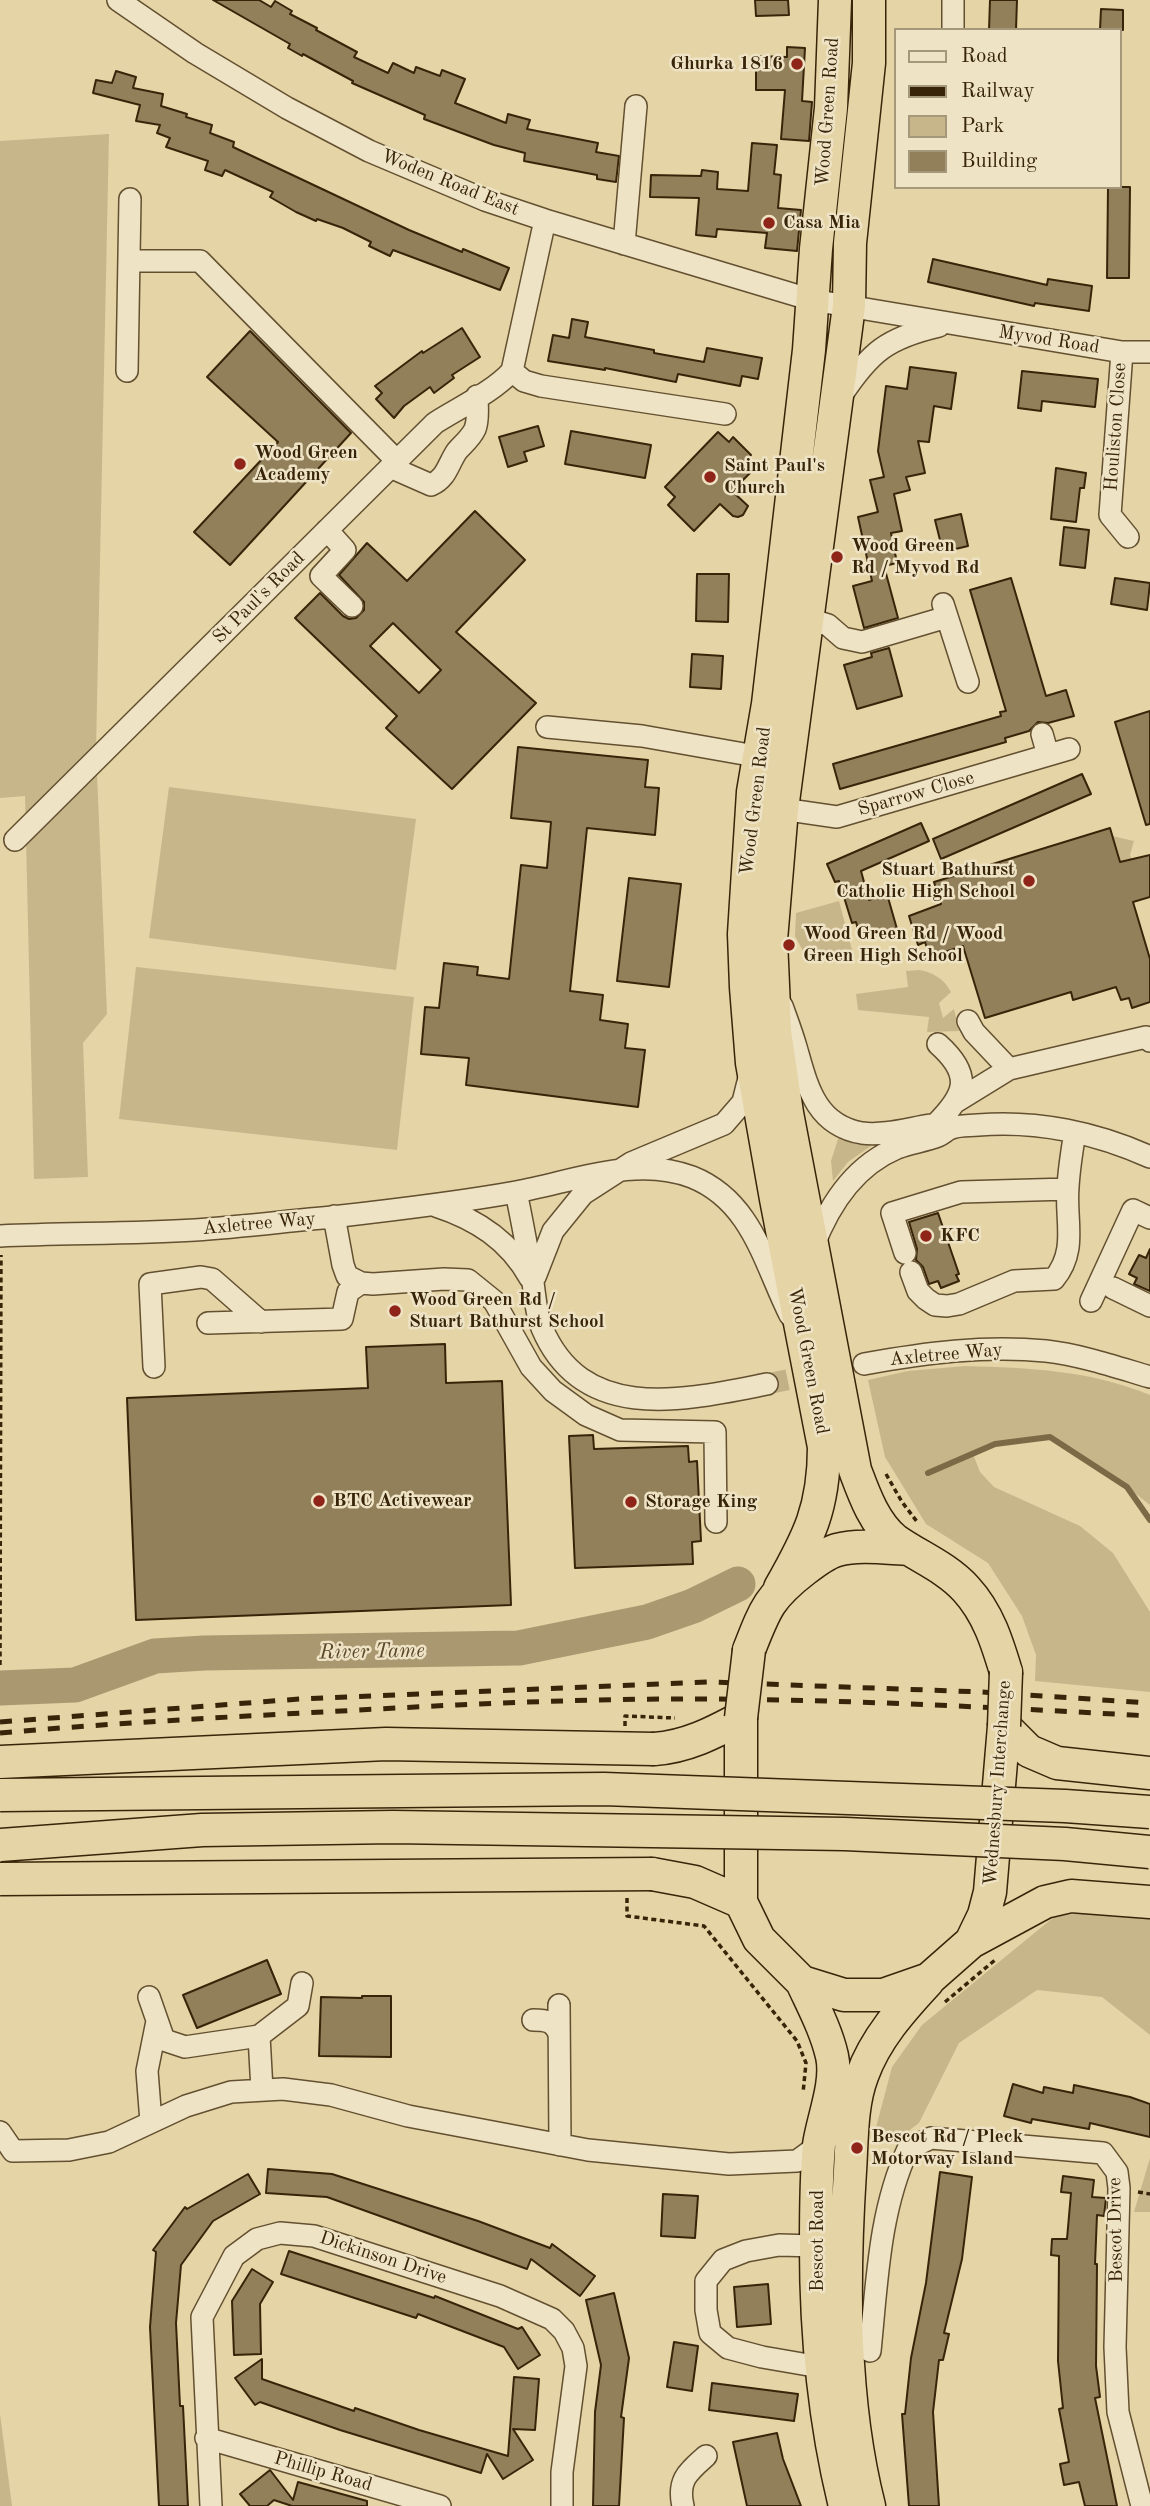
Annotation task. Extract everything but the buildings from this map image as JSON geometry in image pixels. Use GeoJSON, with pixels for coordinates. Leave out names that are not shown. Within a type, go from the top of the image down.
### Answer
{"type":"FeatureCollection","features":[{"type":"Feature","properties":{"kind":"highway","name":"Wood Green Road"},"geometry":{"type":"LineString","coordinates":[[780,1588],[808,1538],[818,1510],[824,1473],[824,1447],[752,1063],[746,987],[745,892],[753,792],[761,757],[809,350],[831,108],[835,0]]}},
{"type":"Feature","properties":{"kind":"highway","name":"Wood Green Road"},"geometry":{"type":"LineString","coordinates":[[869,0],[869,63],[850,243],[849,306],[782,809],[774,890],[771,974],[780,1069],[855,1469],[877,1521],[893,1538],[916,1539]]}},
{"type":"Feature","properties":{"kind":"highway","name":"Wednesbury Interchange"},"geometry":{"type":"LineString","coordinates":[[916,1539],[967,1590],[993,1630],[1006,1672],[990,1892],[984,1915],[971,1942],[929,1979],[883,1995],[844,1994],[802,1982],[759,1939],[741,1902],[741,1718],[749,1650],[764,1611],[780,1588],[836,1550],[916,1539]]}},
{"type":"Feature","properties":{"kind":"highway"},"geometry":{"type":"LineString","coordinates":[[0,1762],[386,1744],[674,1748],[741,1718]]}},
{"type":"Feature","properties":{"kind":"highway"},"geometry":{"type":"LineString","coordinates":[[1004,1726],[1029,1751],[1058,1763],[1150,1773]]}},
{"type":"Feature","properties":{"kind":"highway"},"geometry":{"type":"LineString","coordinates":[[0,1795],[604,1789],[1052,1805],[1150,1812]]}},
{"type":"Feature","properties":{"kind":"highway"},"geometry":{"type":"LineString","coordinates":[[0,1845],[202,1830],[393,1827],[845,1834],[1065,1844],[1150,1852]]}},
{"type":"Feature","properties":{"kind":"highway"},"geometry":{"type":"LineString","coordinates":[[0,1879],[652,1874],[695,1882],[741,1902]]}},
{"type":"Feature","properties":{"kind":"highway"},"geometry":{"type":"LineString","coordinates":[[971,1942],[1045,1902],[1071,1896],[1150,1902]]}},
{"type":"Feature","properties":{"kind":"highway","name":"Bescot Road"},"geometry":{"type":"LineString","coordinates":[[869,2506],[854,2427],[849,2371],[846,2261],[853,2127],[860,2080],[870,2056],[897,2015],[929,1979]]}},
{"type":"Feature","properties":{"kind":"highway","name":"Bescot Road"},"geometry":{"type":"LineString","coordinates":[[802,1982],[821,2022],[833,2058],[831,2092],[820,2145],[816,2240],[820,2367],[831,2450],[845,2506]]}},
{"type":"Feature","properties":{"kind":"highway"},"geometry":{"type":"LineString","coordinates":[[820,2145],[853,2127]]}},
{"type":"Feature","properties":{"kind":"highway"},"geometry":{"type":"LineString","coordinates":[[816,2240],[846,2261]]}},
{"type":"Feature","properties":{"kind":"street","name":"Woden Road East"},"geometry":{"type":"LineString","coordinates":[[118,0],[195,53],[288,108],[369,151],[485,200],[812,300],[849,306]]}},
{"type":"Feature","properties":{"kind":"street"},"geometry":{"type":"LineString","coordinates":[[953,0],[953,28]]}},
{"type":"Feature","properties":{"kind":"street"},"geometry":{"type":"LineString","coordinates":[[624,244],[636,106]]}},
{"type":"Feature","properties":{"kind":"street"},"geometry":{"type":"LineString","coordinates":[[127,370],[130,199]]}},
{"type":"Feature","properties":{"kind":"street"},"geometry":{"type":"LineString","coordinates":[[545,220],[512,371],[524,382],[541,386],[725,414]]}},
{"type":"Feature","properties":{"kind":"street"},"geometry":{"type":"LineString","coordinates":[[130,261],[200,261],[393,464],[431,485],[439,482],[455,454],[474,433],[477,422],[477,396]]}},
{"type":"Feature","properties":{"kind":"street","name":"Myvod Road"},"geometry":{"type":"LineString","coordinates":[[849,306],[1122,352],[1150,352]]}},
{"type":"Feature","properties":{"kind":"street","name":"Myvod Road"},"geometry":{"type":"LineString","coordinates":[[837,400],[860,366],[878,349],[921,330],[947,324]]}},
{"type":"Feature","properties":{"kind":"street","name":"Houliston Close"},"geometry":{"type":"LineString","coordinates":[[1122,352],[1110,515],[1128,537]]}},
{"type":"Feature","properties":{"kind":"street","name":"St Paul's Road"},"geometry":{"type":"LineString","coordinates":[[15,840],[435,423],[498,386],[512,371]]}},
{"type":"Feature","properties":{"kind":"street"},"geometry":{"type":"LineString","coordinates":[[327,530],[345,550],[321,576],[352,606]]}},
{"type":"Feature","properties":{"kind":"street"},"geometry":{"type":"LineString","coordinates":[[809,619],[828,625],[843,638],[862,642],[945,611],[968,682]]}},
{"type":"Feature","properties":{"kind":"street"},"geometry":{"type":"LineString","coordinates":[[547,727],[642,736],[761,757]]}},
{"type":"Feature","properties":{"kind":"street"},"geometry":{"type":"LineString","coordinates":[[1042,734],[1048,755]]}},
{"type":"Feature","properties":{"kind":"street","name":"Sparrow Close"},"geometry":{"type":"LineString","coordinates":[[782,809],[837,817],[1069,749]]}},
{"type":"Feature","properties":{"kind":"street"},"geometry":{"type":"LineString","coordinates":[[771,974],[809,1091],[837,1124],[862,1133],[944,1126],[1021,1124],[1075,1132],[1150,1157]]}},
{"type":"Feature","properties":{"kind":"street"},"geometry":{"type":"LineString","coordinates":[[968,1021],[974,1032],[1009,1069]]}},
{"type":"Feature","properties":{"kind":"street"},"geometry":{"type":"LineString","coordinates":[[957,1101],[1009,1069],[1149,1036]]}},
{"type":"Feature","properties":{"kind":"street"},"geometry":{"type":"LineString","coordinates":[[813,1247],[830,1209],[847,1184],[866,1167],[895,1149],[938,1136],[961,1093],[960,1073],[953,1059],[938,1044]]}},
{"type":"Feature","properties":{"kind":"street","name":"Axletree Way"},"geometry":{"type":"LineString","coordinates":[[533,1283],[553,1231],[583,1194],[616,1171],[724,1124],[743,1102],[752,1063]]}},
{"type":"Feature","properties":{"kind":"street"},"geometry":{"type":"LineString","coordinates":[[960,1073],[983,1084]]}},
{"type":"Feature","properties":{"kind":"street"},"geometry":{"type":"LineString","coordinates":[[983,1084],[986,1125]]}},
{"type":"Feature","properties":{"kind":"street"},"geometry":{"type":"LineString","coordinates":[[1068,1189],[961,1192],[892,1213],[918,1291],[935,1305],[959,1304],[1014,1282],[1054,1279],[1066,1264],[1069,1249],[1068,1189],[1075,1132]]}},
{"type":"Feature","properties":{"kind":"street","name":"Axletree Way"},"geometry":{"type":"LineString","coordinates":[[0,1236],[196,1230],[433,1205],[516,1192],[616,1171],[643,1169],[678,1172],[715,1189],[736,1207],[752,1230],[775,1284],[806,1345]]}},
{"type":"Feature","properties":{"kind":"street"},"geometry":{"type":"LineString","coordinates":[[516,1192],[542,1327],[554,1352],[570,1369],[600,1390],[619,1397],[645,1401],[709,1395],[767,1384]]}},
{"type":"Feature","properties":{"kind":"street"},"geometry":{"type":"LineString","coordinates":[[433,1205],[462,1215],[496,1236],[524,1267],[533,1283]]}},
{"type":"Feature","properties":{"kind":"street"},"geometry":{"type":"LineString","coordinates":[[1091,1301],[1142,1214]]}},
{"type":"Feature","properties":{"kind":"street"},"geometry":{"type":"LineString","coordinates":[[334,1216],[347,1276],[360,1283],[373,1284],[468,1280],[494,1301],[531,1367],[553,1391],[586,1415],[620,1430],[715,1432],[716,1522]]}},
{"type":"Feature","properties":{"kind":"street"},"geometry":{"type":"LineString","coordinates":[[154,1367],[150,1284],[201,1277],[212,1279],[261,1322]]}},
{"type":"Feature","properties":{"kind":"street"},"geometry":{"type":"LineString","coordinates":[[208,1323],[342,1319],[348,1292],[360,1283]]}},
{"type":"Feature","properties":{"kind":"street"},"geometry":{"type":"LineString","coordinates":[[1113,1288],[1150,1306]]}},
{"type":"Feature","properties":{"kind":"street","name":"Axletree Way"},"geometry":{"type":"LineString","coordinates":[[864,1364],[933,1352],[1004,1349],[1069,1356],[1150,1377]]}},
{"type":"Feature","properties":{"kind":"street"},"geometry":{"type":"LineString","coordinates":[[149,1997],[164,2039],[185,2047],[259,2036],[298,2006],[302,1983]]}},
{"type":"Feature","properties":{"kind":"street"},"geometry":{"type":"LineString","coordinates":[[559,2005],[560,2145]]}},
{"type":"Feature","properties":{"kind":"street"},"geometry":{"type":"LineString","coordinates":[[151,2122],[147,2071],[157,2020]]}},
{"type":"Feature","properties":{"kind":"street"},"geometry":{"type":"LineString","coordinates":[[533,2020],[549,2021],[556,2026],[559,2034]]}},
{"type":"Feature","properties":{"kind":"street"},"geometry":{"type":"LineString","coordinates":[[259,2036],[262,2090]]}},
{"type":"Feature","properties":{"kind":"street"},"geometry":{"type":"LineString","coordinates":[[0,2132],[13,2151],[69,2150],[109,2142],[186,2106],[231,2092],[283,2089],[331,2095],[408,2116],[588,2150],[729,2164],[797,2161],[820,2145]]}},
{"type":"Feature","properties":{"kind":"street","name":"Bescot Drive"},"geometry":{"type":"LineString","coordinates":[[879,2262],[895,2177],[908,2149],[931,2138],[1103,2153],[1117,2172],[1119,2188],[1115,2347],[1118,2412],[1142,2506]]}},
{"type":"Feature","properties":{"kind":"street","name":"Dickinson Drive"},"geometry":{"type":"LineString","coordinates":[[211,2506],[202,2317],[234,2256],[257,2239],[280,2234],[314,2236],[500,2296],[552,2319],[564,2331],[573,2348],[576,2366],[562,2472],[562,2506]]}},
{"type":"Feature","properties":{"kind":"street"},"geometry":{"type":"LineString","coordinates":[[816,2240],[746,2251],[723,2260],[706,2281],[706,2310],[710,2333],[728,2348],[820,2367]]}},
{"type":"Feature","properties":{"kind":"street","name":"Bescot Road"},"geometry":{"type":"LineString","coordinates":[[846,2261],[879,2262]]}},
{"type":"Feature","properties":{"kind":"street"},"geometry":{"type":"LineString","coordinates":[[870,2350],[879,2262]]}},
{"type":"Feature","properties":{"kind":"street","name":"Phillip Road"},"geometry":{"type":"LineString","coordinates":[[206,2438],[440,2506]]}},
{"type":"Feature","properties":{"kind":"street"},"geometry":{"type":"LineString","coordinates":[[683,2506],[680,2494],[687,2473],[706,2456]]}},
{"type":"Feature","properties":{"kind":"path"},"geometry":{"type":"LineString","coordinates":[[0,1236],[0,1665]]}},
{"type":"Feature","properties":{"kind":"path"},"geometry":{"type":"LineString","coordinates":[[884,1470],[902,1502],[916,1539]]}},
{"type":"Feature","properties":{"kind":"path"},"geometry":{"type":"LineString","coordinates":[[627,1916],[704,1926],[797,2041],[806,2063],[802,2100]]}},
{"type":"Feature","properties":{"kind":"green space"},"geometry":{"type":"Polygon","coordinates":[[[109,134],[96,750],[107,1014],[83,1043],[88,1177],[34,1179],[25,796],[0,798],[0,141],[109,134]]]}},
{"type":"Feature","properties":{"kind":"green space"},"geometry":{"type":"Polygon","coordinates":[[[169,787],[416,819],[396,970],[149,938],[169,787]]]}},
{"type":"Feature","properties":{"kind":"green space"},"geometry":{"type":"Polygon","coordinates":[[[1112,836],[1134,841],[1130,855],[1132,860],[1121,863],[1117,853],[1109,855],[1112,836]]]}},
{"type":"Feature","properties":{"kind":"green space"},"geometry":{"type":"Polygon","coordinates":[[[839,901],[852,950],[850,957],[806,961],[795,936],[796,913],[839,901]]]}},
{"type":"Feature","properties":{"kind":"green space"},"geometry":{"type":"Polygon","coordinates":[[[136,967],[414,997],[397,1150],[119,1119],[136,967]]]}},
{"type":"Feature","properties":{"kind":"green space"},"geometry":{"type":"Polygon","coordinates":[[[919,970],[938,977],[948,987],[951,992],[939,1003],[943,1018],[954,1009],[959,1031],[927,1032],[929,1017],[858,1010],[856,994],[908,987],[906,971],[919,970]]]}},
{"type":"Feature","properties":{"kind":"green space"},"geometry":{"type":"Polygon","coordinates":[[[839,1136],[871,1146],[848,1162],[833,1181],[831,1161],[839,1136]]]}},
{"type":"Feature","properties":{"kind":"green space"},"geometry":{"type":"Polygon","coordinates":[[[965,1366],[1036,1369],[1082,1375],[1150,1395],[1150,1505],[1050,1437],[995,1444],[973,1454],[980,1472],[994,1487],[1080,1526],[1113,1553],[1150,1612],[1150,1692],[1035,1681],[1036,1655],[1022,1616],[988,1563],[926,1524],[885,1457],[868,1380],[908,1371],[965,1366]]]}},
{"type":"Feature","properties":{"kind":"green space"},"geometry":{"type":"Polygon","coordinates":[[[1101,1910],[1150,1919],[1150,2035],[1102,1997],[1037,1990],[959,2043],[919,2123],[891,2144],[874,2135],[892,2067],[922,2025],[1054,1917],[1101,1910]]]}},
{"type":"Feature","properties":{"kind":"green space"},"geometry":{"type":"Polygon","coordinates":[[[1150,2158],[1150,2212],[1134,2212],[1150,2158]]]}},
{"type":"Feature","properties":{"kind":"green space"},"geometry":{"type":"Polygon","coordinates":[[[0,2414],[12,2506],[0,2506],[0,2414]]]}},
{"type":"Feature","properties":{"kind":"waterway"},"geometry":{"type":"LineString","coordinates":[[928,1473],[995,1444],[1050,1437],[1127,1487],[1150,1520]]}},
{"type":"Feature","properties":{"kind":"waterway","name":"River Tame"},"geometry":{"type":"LineString","coordinates":[[0,1688],[75,1685],[155,1656],[519,1648],[647,1622],[693,1606],[738,1584]]}},
{"type":"Feature","properties":{"kind":"tunnel"},"geometry":{"type":"LineString","coordinates":[[767,1384],[821,1373]]}},
{"type":"Feature","properties":{"kind":"railway"},"geometry":{"type":"LineString","coordinates":[[0,1722],[299,1699],[709,1682],[981,1692],[1150,1703]]}},
{"type":"Feature","properties":{"kind":"railway"},"geometry":{"type":"LineString","coordinates":[[0,1733],[127,1723],[460,1705],[619,1700],[843,1702],[1150,1716]]}},
{"type":"Feature","properties":{"kind":"place","name":"Ghurka 1816"},"geometry":{"type":"Point","coordinates":[797,64]}},
{"type":"Feature","properties":{"kind":"place","name":"Casa Mia"},"geometry":{"type":"Point","coordinates":[769,223]}},
{"type":"Feature","properties":{"kind":"place","name":"Wood Green Academy"},"geometry":{"type":"Point","coordinates":[240,464]}},
{"type":"Feature","properties":{"kind":"place","name":"Saint Paul's Church"},"geometry":{"type":"Point","coordinates":[710,477]}},
{"type":"Feature","properties":{"kind":"place","name":"Wood Green Rd / Myvod Rd"},"geometry":{"type":"Point","coordinates":[837,557]}},
{"type":"Feature","properties":{"kind":"place","name":"Stuart Bathurst Catholic High School"},"geometry":{"type":"Point","coordinates":[1029,881]}},
{"type":"Feature","properties":{"kind":"place","name":"Wood Green Rd / Wood Green High School"},"geometry":{"type":"Point","coordinates":[789,945]}},
{"type":"Feature","properties":{"kind":"place","name":"KFC"},"geometry":{"type":"Point","coordinates":[926,1236]}},
{"type":"Feature","properties":{"kind":"place","name":"Wood Green Rd / Stuart Bathurst School"},"geometry":{"type":"Point","coordinates":[395,1311]}},
{"type":"Feature","properties":{"kind":"place","name":"BTC Activewear"},"geometry":{"type":"Point","coordinates":[319,1501]}},
{"type":"Feature","properties":{"kind":"place","name":"Storage King"},"geometry":{"type":"Point","coordinates":[631,1502]}},
{"type":"Feature","properties":{"kind":"place","name":"Bescot Rd / Pleck Motorway Island"},"geometry":{"type":"Point","coordinates":[857,2148]}}]}
